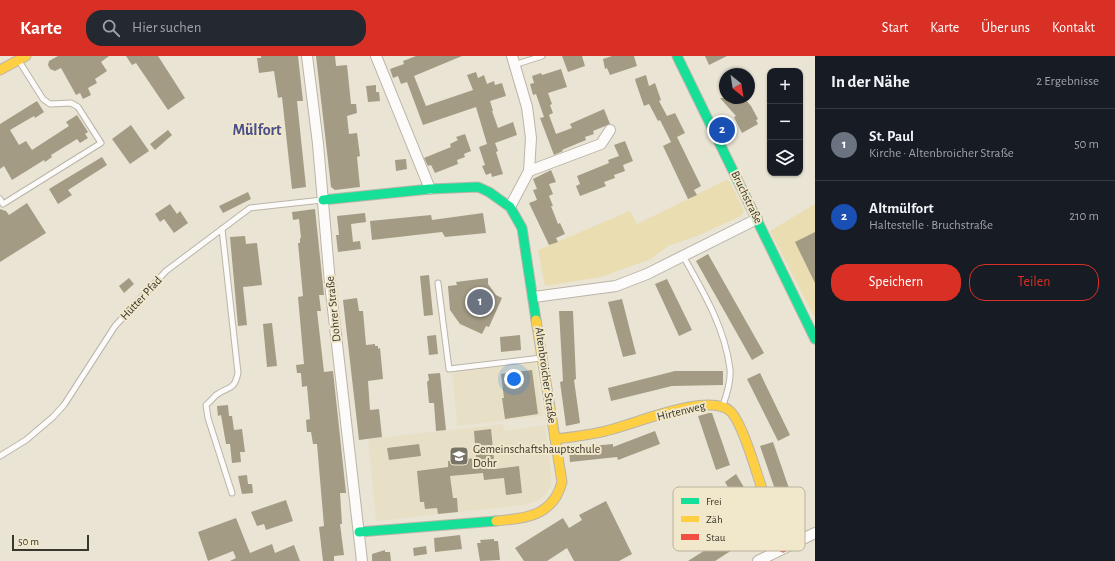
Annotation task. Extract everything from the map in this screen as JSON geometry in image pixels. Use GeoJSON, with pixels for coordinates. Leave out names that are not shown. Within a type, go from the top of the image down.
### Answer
{"type":"FeatureCollection","features":[{"type":"Feature","properties":{"kind":"street","name":"Dohrer Straße"},"geometry":{"type":"LineString","coordinates":[[307,56],[323,200],[330,283],[362,561]]}},
{"type":"Feature","properties":{"kind":"street"},"geometry":{"type":"LineString","coordinates":[[376,56],[430,189]]}},
{"type":"Feature","properties":{"kind":"street","name":"Bruchstraße"},"geometry":{"type":"LineString","coordinates":[[677,56],[815,339]]}},
{"type":"Feature","properties":{"kind":"street"},"geometry":{"type":"LineString","coordinates":[[0,70],[22,58]]}},
{"type":"Feature","properties":{"kind":"street"},"geometry":{"type":"LineString","coordinates":[[510,207],[530,171],[531,138],[526,108],[513,61]]}},
{"type":"Feature","properties":{"kind":"street"},"geometry":{"type":"LineString","coordinates":[[530,171],[601,144],[610,130]]}},
{"type":"Feature","properties":{"kind":"street","name":"Altenbroicher Straße"},"geometry":{"type":"LineString","coordinates":[[323,200],[430,189],[478,187],[489,192],[510,207],[522,228],[562,482],[559,497],[540,513],[519,519],[359,532]]}},
{"type":"Feature","properties":{"kind":"street"},"geometry":{"type":"LineString","coordinates":[[534,297],[616,286],[647,274],[682,255],[757,219]]}},
{"type":"Feature","properties":{"kind":"street","name":"Hirtenweg"},"geometry":{"type":"LineString","coordinates":[[555,439],[616,429],[692,407],[711,404],[723,406],[732,411],[738,422],[761,487]]}},
{"type":"Feature","properties":{"kind":"street"},"geometry":{"type":"LineString","coordinates":[[805,537],[815,532]]}},
{"type":"Feature","properties":{"kind":"street"},"geometry":{"type":"LineString","coordinates":[[758,561],[777,551]]}},
{"type":"Feature","properties":{"kind":"lane"},"geometry":{"type":"LineString","coordinates":[[513,61],[542,56]]}},
{"type":"Feature","properties":{"kind":"lane"},"geometry":{"type":"LineString","coordinates":[[0,199],[3,204],[101,143],[78,107],[71,103],[50,104],[43,99],[22,58]]}},
{"type":"Feature","properties":{"kind":"lane","name":"Hütter Pfad"},"geometry":{"type":"LineString","coordinates":[[0,456],[26,440],[53,417],[64,405],[115,326],[166,271],[250,208],[323,200]]}},
{"type":"Feature","properties":{"kind":"lane"},"geometry":{"type":"LineString","coordinates":[[222,229],[238,373],[236,384],[229,390],[217,395],[206,405],[208,418],[232,493]]}},
{"type":"Feature","properties":{"kind":"lane"},"geometry":{"type":"LineString","coordinates":[[682,255],[706,298],[722,337],[730,370],[728,389],[723,406]]}},
{"type":"Feature","properties":{"kind":"lane"},"geometry":{"type":"LineString","coordinates":[[438,284],[449,369],[543,358]]}},
{"type":"Feature","properties":{"kind":"shaded area"},"geometry":{"type":"Polygon","coordinates":[[[726,180],[730,182],[744,211],[741,216],[697,236],[668,246],[651,259],[601,277],[545,286],[538,250],[630,211],[637,224],[726,180]]]}},
{"type":"Feature","properties":{"kind":"shaded area"},"geometry":{"type":"Polygon","coordinates":[[[815,204],[815,318],[770,231],[815,204]]]}},
{"type":"Feature","properties":{"kind":"shaded area"},"geometry":{"type":"Polygon","coordinates":[[[535,362],[543,416],[457,426],[452,371],[535,362]]]}},
{"type":"Feature","properties":{"kind":"shaded area","name":"Gemeinschaftshauptschule Dohr"},"geometry":{"type":"Polygon","coordinates":[[[503,424],[504,431],[545,425],[551,472],[551,485],[546,494],[537,501],[524,505],[376,521],[368,439],[503,424]]]}},
{"type":"Feature","properties":{"kind":"building"},"geometry":{"type":"Polygon","coordinates":[[[58,56],[109,56],[101,62],[107,71],[95,79],[97,83],[88,88],[91,95],[83,99],[80,93],[76,95],[61,68],[55,71],[50,69],[48,65],[49,61],[58,56]]]}},
{"type":"Feature","properties":{"kind":"building"},"geometry":{"type":"Polygon","coordinates":[[[126,56],[158,56],[185,98],[168,110],[136,63],[132,65],[126,56]]]}},
{"type":"Feature","properties":{"kind":"building"},"geometry":{"type":"Polygon","coordinates":[[[261,56],[298,56],[303,101],[297,101],[306,187],[292,189],[282,97],[278,98],[274,71],[259,73],[257,58],[261,58],[261,56]]]}},
{"type":"Feature","properties":{"kind":"building"},"geometry":{"type":"Polygon","coordinates":[[[316,56],[335,56],[336,66],[347,65],[351,104],[356,104],[357,113],[347,116],[349,134],[357,133],[360,156],[357,157],[360,187],[335,190],[331,187],[316,56]]]}},
{"type":"Feature","properties":{"kind":"building"},"geometry":{"type":"Polygon","coordinates":[[[416,56],[462,56],[414,76],[426,106],[473,90],[467,75],[476,72],[478,78],[484,75],[487,84],[494,81],[495,85],[502,83],[506,96],[490,101],[492,111],[498,128],[513,122],[517,135],[495,143],[498,151],[496,152],[503,174],[492,177],[491,173],[486,175],[482,166],[485,165],[479,147],[487,144],[476,107],[423,125],[407,82],[401,84],[398,76],[393,78],[390,69],[404,64],[403,61],[416,56]]]}},
{"type":"Feature","properties":{"kind":"building"},"geometry":{"type":"Polygon","coordinates":[[[562,56],[582,56],[585,66],[568,72],[562,56]]]}},
{"type":"Feature","properties":{"kind":"building"},"geometry":{"type":"Polygon","coordinates":[[[612,56],[634,56],[637,66],[610,75],[607,68],[605,69],[603,59],[612,56]]]}},
{"type":"Feature","properties":{"kind":"building"},"geometry":{"type":"Polygon","coordinates":[[[705,56],[727,56],[709,65],[705,56]]]}},
{"type":"Feature","properties":{"kind":"building"},"geometry":{"type":"Polygon","coordinates":[[[561,69],[567,87],[548,93],[552,104],[550,105],[553,113],[549,115],[556,134],[572,128],[570,124],[604,109],[610,124],[593,131],[594,134],[585,137],[586,140],[554,155],[540,118],[544,117],[536,94],[533,95],[530,84],[534,83],[532,76],[541,73],[542,75],[561,69]]]}},
{"type":"Feature","properties":{"kind":"building"},"geometry":{"type":"Polygon","coordinates":[[[646,75],[649,86],[655,83],[661,100],[659,101],[667,116],[675,113],[685,133],[677,137],[701,186],[694,190],[697,195],[688,199],[663,146],[671,142],[660,120],[658,121],[649,104],[644,106],[636,83],[635,79],[646,75]]]}},
{"type":"Feature","properties":{"kind":"building"},"geometry":{"type":"Polygon","coordinates":[[[376,85],[376,92],[379,92],[380,101],[368,102],[366,86],[376,85]]]}},
{"type":"Feature","properties":{"kind":"building"},"geometry":{"type":"Polygon","coordinates":[[[37,101],[44,112],[10,130],[19,145],[26,141],[32,150],[69,126],[66,122],[77,115],[88,132],[85,134],[88,138],[80,143],[77,139],[51,155],[52,157],[45,162],[44,160],[12,180],[4,166],[0,169],[0,124],[37,101]]]}},
{"type":"Feature","properties":{"kind":"building"},"geometry":{"type":"Polygon","coordinates":[[[725,104],[749,104],[758,119],[756,120],[758,124],[742,133],[734,117],[736,116],[725,104]]]}},
{"type":"Feature","properties":{"kind":"building"},"geometry":{"type":"Polygon","coordinates":[[[131,125],[149,151],[130,164],[112,139],[131,125]]]}},
{"type":"Feature","properties":{"kind":"building"},"geometry":{"type":"Polygon","coordinates":[[[168,130],[172,135],[155,150],[150,144],[168,130]]]}},
{"type":"Feature","properties":{"kind":"building"},"geometry":{"type":"Polygon","coordinates":[[[465,134],[471,151],[464,154],[465,157],[457,160],[458,164],[435,173],[431,165],[428,166],[424,158],[451,147],[450,144],[458,140],[456,137],[465,134]]]}},
{"type":"Feature","properties":{"kind":"building"},"geometry":{"type":"Polygon","coordinates":[[[625,141],[633,161],[623,165],[625,171],[614,175],[615,178],[604,182],[606,186],[580,196],[576,186],[580,184],[577,176],[609,163],[608,160],[619,156],[614,145],[625,141]]]}},
{"type":"Feature","properties":{"kind":"building"},"geometry":{"type":"Polygon","coordinates":[[[102,157],[107,165],[68,190],[72,195],[58,204],[49,189],[102,157]]]}},
{"type":"Feature","properties":{"kind":"building"},"geometry":{"type":"Polygon","coordinates":[[[406,159],[407,169],[396,171],[395,160],[406,159]]]}},
{"type":"Feature","properties":{"kind":"building"},"geometry":{"type":"Polygon","coordinates":[[[551,170],[556,182],[549,184],[553,194],[549,196],[553,206],[551,206],[558,224],[560,223],[565,234],[556,238],[558,242],[549,245],[529,203],[537,200],[533,190],[537,189],[533,179],[551,170]]]}},
{"type":"Feature","properties":{"kind":"building"},"geometry":{"type":"Polygon","coordinates":[[[248,192],[251,199],[223,213],[219,206],[248,192]]]}},
{"type":"Feature","properties":{"kind":"building"},"geometry":{"type":"Polygon","coordinates":[[[27,203],[46,233],[0,262],[0,209],[6,211],[9,215],[27,203]]]}},
{"type":"Feature","properties":{"kind":"building"},"geometry":{"type":"Polygon","coordinates":[[[170,204],[177,214],[180,211],[188,223],[174,233],[164,219],[160,222],[155,214],[170,204]]]}},
{"type":"Feature","properties":{"kind":"building"},"geometry":{"type":"Polygon","coordinates":[[[315,209],[324,295],[319,295],[321,311],[317,311],[324,372],[333,371],[346,493],[340,493],[342,524],[340,524],[344,555],[334,556],[334,561],[323,561],[319,527],[324,526],[317,444],[313,444],[311,432],[307,432],[306,420],[310,419],[307,386],[302,387],[301,373],[297,373],[296,365],[304,364],[298,297],[303,296],[298,243],[300,243],[301,238],[299,219],[293,220],[292,212],[315,209]]]}},
{"type":"Feature","properties":{"kind":"building"},"geometry":{"type":"Polygon","coordinates":[[[365,213],[366,222],[351,224],[353,242],[360,241],[361,249],[338,252],[336,235],[339,235],[337,216],[365,213]]]}},
{"type":"Feature","properties":{"kind":"building"},"geometry":{"type":"Polygon","coordinates":[[[483,213],[486,233],[445,237],[442,232],[372,240],[370,221],[431,215],[432,220],[483,213]]]}},
{"type":"Feature","properties":{"kind":"building"},"geometry":{"type":"Polygon","coordinates":[[[815,232],[815,283],[795,242],[815,232]]]}},
{"type":"Feature","properties":{"kind":"building"},"geometry":{"type":"Polygon","coordinates":[[[245,236],[246,244],[257,243],[262,285],[243,287],[247,325],[238,326],[230,237],[245,236]]]}},
{"type":"Feature","properties":{"kind":"building"},"geometry":{"type":"Polygon","coordinates":[[[708,254],[764,353],[752,360],[696,261],[708,254]]]}},
{"type":"Feature","properties":{"kind":"building"},"geometry":{"type":"Polygon","coordinates":[[[429,275],[433,315],[424,316],[420,276],[429,275]]]}},
{"type":"Feature","properties":{"kind":"building"},"geometry":{"type":"Polygon","coordinates":[[[129,278],[134,284],[124,293],[119,286],[129,278]]]}},
{"type":"Feature","properties":{"kind":"building"},"geometry":{"type":"Polygon","coordinates":[[[488,278],[488,284],[496,295],[502,298],[489,327],[486,326],[482,334],[460,324],[450,310],[448,286],[457,285],[456,282],[488,278]]]}},
{"type":"Feature","properties":{"kind":"building"},"geometry":{"type":"Polygon","coordinates":[[[667,279],[692,330],[679,336],[655,284],[667,279]]]}},
{"type":"Feature","properties":{"kind":"building"},"geometry":{"type":"Polygon","coordinates":[[[357,298],[359,311],[363,311],[366,345],[375,344],[375,346],[378,346],[378,349],[380,348],[383,379],[368,381],[370,410],[379,409],[382,437],[359,440],[343,300],[357,298]]]}},
{"type":"Feature","properties":{"kind":"building"},"geometry":{"type":"Polygon","coordinates":[[[622,299],[636,354],[623,357],[608,302],[622,299]]]}},
{"type":"Feature","properties":{"kind":"building"},"geometry":{"type":"Polygon","coordinates":[[[559,311],[573,311],[576,379],[574,380],[580,423],[566,426],[560,382],[563,381],[559,311]]]}},
{"type":"Feature","properties":{"kind":"building"},"geometry":{"type":"Polygon","coordinates":[[[272,323],[277,366],[267,367],[263,324],[272,323]]]}},
{"type":"Feature","properties":{"kind":"building"},"geometry":{"type":"Polygon","coordinates":[[[436,335],[438,354],[429,355],[427,336],[436,335]]]}},
{"type":"Feature","properties":{"kind":"building"},"geometry":{"type":"Polygon","coordinates":[[[520,335],[521,350],[501,352],[500,337],[520,335]]]}},
{"type":"Feature","properties":{"kind":"building"},"geometry":{"type":"Polygon","coordinates":[[[532,370],[538,414],[505,419],[501,374],[532,370]]]}},
{"type":"Feature","properties":{"kind":"building"},"geometry":{"type":"Polygon","coordinates":[[[675,371],[723,371],[723,385],[672,386],[611,401],[608,388],[675,371]]]}},
{"type":"Feature","properties":{"kind":"building"},"geometry":{"type":"Polygon","coordinates":[[[440,373],[446,430],[436,431],[434,403],[429,403],[427,382],[429,380],[428,374],[440,373]]]}},
{"type":"Feature","properties":{"kind":"building"},"geometry":{"type":"Polygon","coordinates":[[[760,373],[790,435],[778,441],[747,379],[760,373]]]}},
{"type":"Feature","properties":{"kind":"building"},"geometry":{"type":"Polygon","coordinates":[[[228,405],[229,416],[232,416],[234,430],[242,429],[245,452],[240,452],[241,462],[232,463],[230,444],[226,444],[221,415],[218,416],[217,406],[228,405]]]}},
{"type":"Feature","properties":{"kind":"building"},"geometry":{"type":"Polygon","coordinates":[[[712,413],[730,465],[716,470],[698,416],[712,413]]]}},
{"type":"Feature","properties":{"kind":"building"},"geometry":{"type":"Polygon","coordinates":[[[491,429],[495,469],[519,466],[522,493],[506,495],[504,478],[484,480],[483,473],[450,476],[453,498],[457,498],[458,512],[438,514],[437,508],[425,509],[424,502],[420,502],[417,471],[448,467],[448,461],[476,458],[474,431],[491,429]]]}},
{"type":"Feature","properties":{"kind":"building"},"geometry":{"type":"Polygon","coordinates":[[[655,431],[660,444],[618,460],[617,457],[570,462],[569,448],[613,444],[613,447],[655,431]]]}},
{"type":"Feature","properties":{"kind":"building"},"geometry":{"type":"Polygon","coordinates":[[[773,442],[789,487],[774,487],[760,446],[773,442]]]}},
{"type":"Feature","properties":{"kind":"building"},"geometry":{"type":"Polygon","coordinates":[[[419,444],[421,456],[389,460],[387,448],[419,444]]]}},
{"type":"Feature","properties":{"kind":"building"},"geometry":{"type":"Polygon","coordinates":[[[736,474],[744,487],[728,487],[725,482],[736,474]]]}},
{"type":"Feature","properties":{"kind":"building"},"geometry":{"type":"Polygon","coordinates":[[[247,475],[248,484],[252,484],[253,493],[242,494],[238,476],[247,475]]]}},
{"type":"Feature","properties":{"kind":"building"},"geometry":{"type":"Polygon","coordinates":[[[286,500],[293,521],[266,530],[264,524],[257,526],[251,512],[286,500]]]}},
{"type":"Feature","properties":{"kind":"building"},"geometry":{"type":"Polygon","coordinates":[[[606,501],[632,554],[619,561],[574,561],[567,548],[547,561],[524,561],[515,548],[563,518],[569,528],[582,520],[579,515],[606,501]]]}},
{"type":"Feature","properties":{"kind":"building"},"geometry":{"type":"Polygon","coordinates":[[[236,518],[250,553],[272,544],[275,553],[294,545],[300,561],[230,561],[236,558],[233,551],[208,561],[198,532],[236,518]]]}},
{"type":"Feature","properties":{"kind":"building"},"geometry":{"type":"Polygon","coordinates":[[[460,535],[462,549],[435,552],[434,538],[460,535]]]}},
{"type":"Feature","properties":{"kind":"building"},"geometry":{"type":"Polygon","coordinates":[[[494,539],[494,541],[498,541],[500,560],[480,561],[477,543],[481,543],[480,540],[494,539]]]}},
{"type":"Feature","properties":{"kind":"building"},"geometry":{"type":"Polygon","coordinates":[[[426,546],[427,554],[414,556],[413,548],[426,546]]]}},
{"type":"Feature","properties":{"kind":"building"},"geometry":{"type":"Polygon","coordinates":[[[385,550],[385,552],[390,552],[391,561],[372,561],[372,554],[385,550]]]}},
{"type":"Feature","properties":{"kind":"building"},"geometry":{"type":"Polygon","coordinates":[[[704,551],[731,551],[715,561],[688,561],[704,551]]]}},
{"type":"Feature","properties":{"kind":"traffic: fast"},"geometry":{"type":"LineString","coordinates":[[677,56],[815,339]]}},
{"type":"Feature","properties":{"kind":"traffic: fast"},"geometry":{"type":"LineString","coordinates":[[323,200],[430,189],[478,187],[489,192],[510,207],[522,228],[536,320]]}},
{"type":"Feature","properties":{"kind":"traffic: fast"},"geometry":{"type":"LineString","coordinates":[[359,532],[496,521]]}},
{"type":"Feature","properties":{"kind":"traffic: slow"},"geometry":{"type":"LineString","coordinates":[[0,70],[26,56]]}},
{"type":"Feature","properties":{"kind":"traffic: slow"},"geometry":{"type":"LineString","coordinates":[[496,521],[518,518],[537,513],[552,502],[558,493],[562,482],[536,320]]}},
{"type":"Feature","properties":{"kind":"traffic: slow"},"geometry":{"type":"LineString","coordinates":[[555,439],[603,432],[653,416],[689,407],[706,405],[720,406],[730,411],[740,426],[761,487]]}},
{"type":"Feature","properties":{"kind":"place","name":"Altmülfort"},"geometry":{"type":"Point","coordinates":[722,130]}},
{"type":"Feature","properties":{"kind":"place","name":"St. Paul"},"geometry":{"type":"Point","coordinates":[480,302]}},
{"type":"Feature","properties":{"kind":"place","name":"Gemeinschaftshauptschule Dohr"},"geometry":{"type":"Point","coordinates":[459,456]}},
{"type":"Feature","properties":{"kind":"district","name":"Mülfort"},"geometry":{"type":"Point","coordinates":[257,130]}}]}
